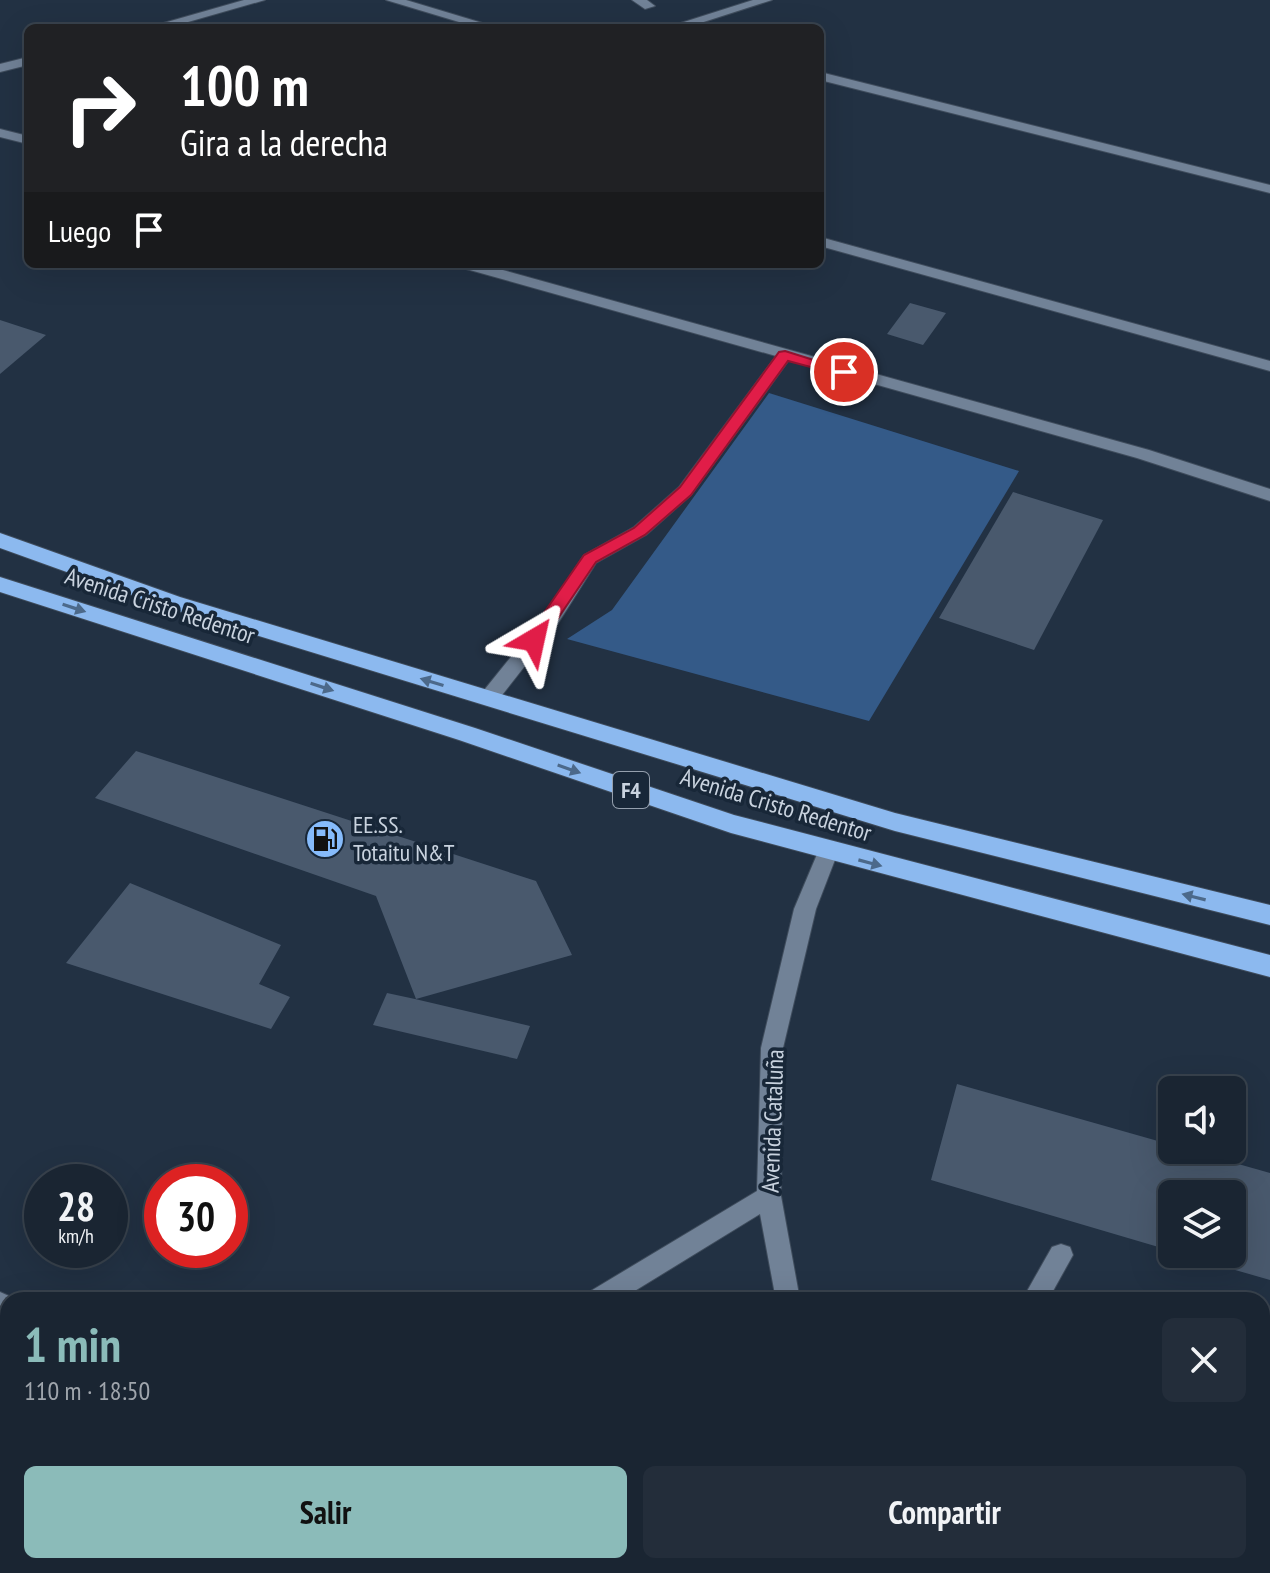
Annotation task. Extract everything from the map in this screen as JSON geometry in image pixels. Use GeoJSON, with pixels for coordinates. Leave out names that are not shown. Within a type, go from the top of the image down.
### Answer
{"type":"FeatureCollection","features":[{"type":"Feature","properties":{"kind":"highway","name":"Avenida Cristo Redentor"},"geometry":{"type":"LineString","coordinates":[[0,540],[172,602],[895,822],[1270,915]]}},
{"type":"Feature","properties":{"kind":"highway","name":"Avenida Cristo Redentor"},"geometry":{"type":"LineString","coordinates":[[0,584],[467,734],[731,824],[1270,966]]}},
{"type":"Feature","properties":{"kind":"street"},"geometry":{"type":"LineString","coordinates":[[167,24],[259,0]]}},
{"type":"Feature","properties":{"kind":"street"},"geometry":{"type":"LineString","coordinates":[[392,0],[479,24]]}},
{"type":"Feature","properties":{"kind":"street"},"geometry":{"type":"LineString","coordinates":[[685,24],[766,0]]}},
{"type":"Feature","properties":{"kind":"street"},"geometry":{"type":"LineString","coordinates":[[0,68],[24,62]]}},
{"type":"Feature","properties":{"kind":"street"},"geometry":{"type":"LineString","coordinates":[[824,77],[1270,189]]}},
{"type":"Feature","properties":{"kind":"street"},"geometry":{"type":"LineString","coordinates":[[0,133],[24,139]]}},
{"type":"Feature","properties":{"kind":"street"},"geometry":{"type":"LineString","coordinates":[[824,242],[1270,366]]}},
{"type":"Feature","properties":{"kind":"street"},"geometry":{"type":"LineString","coordinates":[[478,268],[1143,454],[1270,495]]}},
{"type":"Feature","properties":{"kind":"street"},"geometry":{"type":"LineString","coordinates":[[488,699],[550,621],[590,559],[640,531],[685,491],[785,355]]}},
{"type":"Feature","properties":{"kind":"street","name":"Avenida Cataluña"},"geometry":{"type":"LineString","coordinates":[[787,1292],[769,1196],[772,1048],[805,909],[828,852]]}},
{"type":"Feature","properties":{"kind":"street"},"geometry":{"type":"LineString","coordinates":[[611,1292],[769,1196]]}},
{"type":"Feature","properties":{"kind":"street"},"geometry":{"type":"LineString","coordinates":[[1039,1292],[1061,1255]]}},
{"type":"Feature","properties":{"kind":"shaded area"},"geometry":{"type":"Polygon","coordinates":[[[769,393],[1019,471],[869,721],[567,639],[612,610],[769,393]]]}},
{"type":"Feature","properties":{"kind":"building"},"geometry":{"type":"Polygon","coordinates":[[[910,303],[946,313],[923,345],[887,334],[910,303]]]}},
{"type":"Feature","properties":{"kind":"building"},"geometry":{"type":"Polygon","coordinates":[[[0,320],[46,335],[0,374],[0,320]]]}},
{"type":"Feature","properties":{"kind":"building"},"geometry":{"type":"Polygon","coordinates":[[[1013,492],[1103,520],[1034,650],[939,618],[1013,492]]]}},
{"type":"Feature","properties":{"kind":"building"},"geometry":{"type":"Polygon","coordinates":[[[136,751],[536,881],[572,955],[416,999],[376,896],[95,798],[136,751]]]}},
{"type":"Feature","properties":{"kind":"building"},"geometry":{"type":"Polygon","coordinates":[[[130,883],[281,945],[259,984],[290,997],[271,1029],[66,963],[130,883]]]}},
{"type":"Feature","properties":{"kind":"building"},"geometry":{"type":"Polygon","coordinates":[[[387,993],[530,1026],[517,1059],[373,1025],[387,993]]]}},
{"type":"Feature","properties":{"kind":"building"},"geometry":{"type":"Polygon","coordinates":[[[957,1084],[1158,1141],[1158,1164],[1238,1164],[1270,1173],[1270,1280],[1228,1268],[1246,1268],[1246,1180],[1158,1180],[1158,1247],[931,1180],[957,1084]]]}},
{"type":"Feature","properties":{"kind":"place","name":"EE.SS. Totaitu N&T"},"geometry":{"type":"Point","coordinates":[325,839]}},
{"type":"Feature","properties":{"kind":"route"},"geometry":{"type":"LineString","coordinates":[[534,640],[590,559],[640,531],[685,491],[785,355],[844,372]]}}]}
